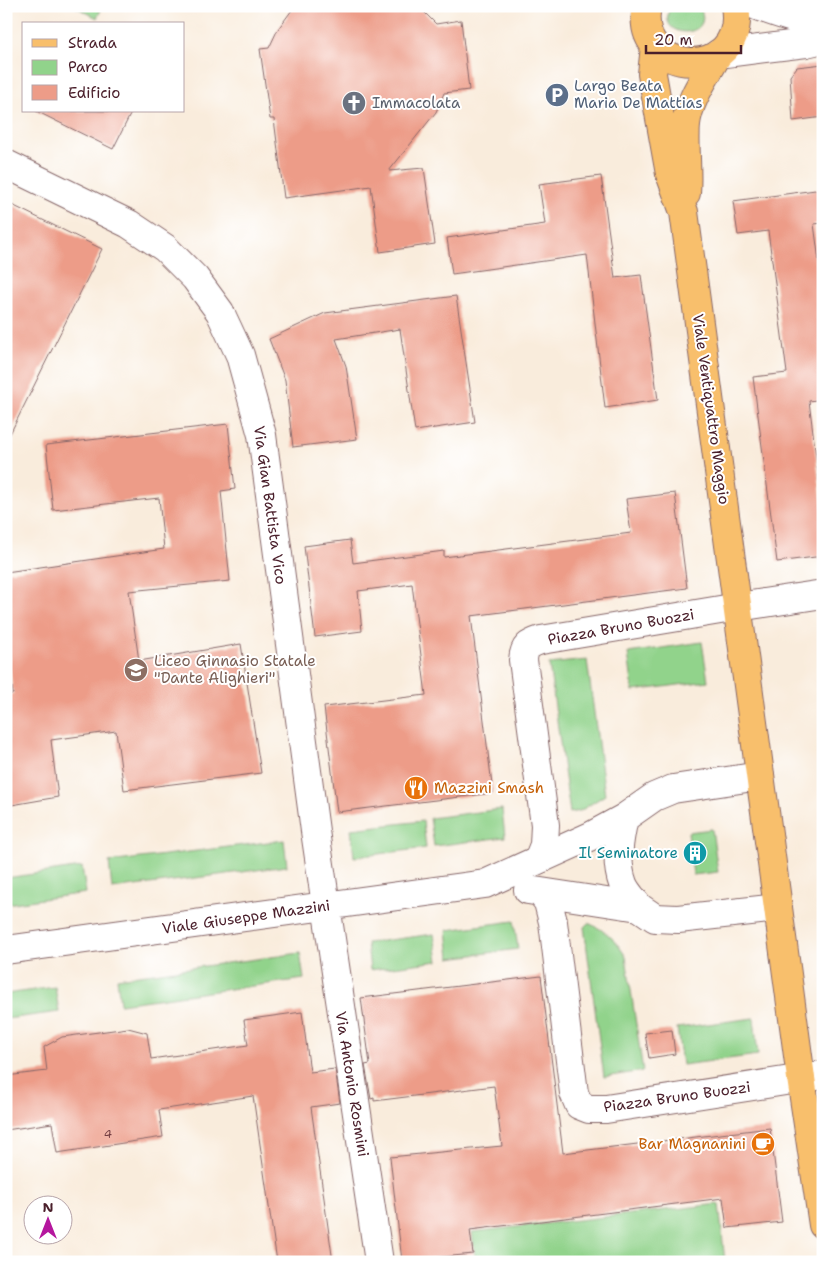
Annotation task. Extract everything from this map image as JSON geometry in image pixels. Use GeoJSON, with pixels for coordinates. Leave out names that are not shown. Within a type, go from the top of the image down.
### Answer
{"type":"FeatureCollection","features":[{"type":"Feature","properties":{"kind":"main road"},"geometry":{"type":"LineString","coordinates":[[644,20],[666,55],[678,61],[692,63],[706,60],[718,54],[729,44],[735,31],[737,17],[735,6]]}},
{"type":"Feature","properties":{"kind":"main road"},"geometry":{"type":"LineString","coordinates":[[644,20],[670,174],[684,212]]}},
{"type":"Feature","properties":{"kind":"main road"},"geometry":{"type":"LineString","coordinates":[[684,212],[687,175],[686,122],[693,100],[718,54]]}},
{"type":"Feature","properties":{"kind":"main road","name":"Viale Ventiquattro Maggio"},"geometry":{"type":"LineString","coordinates":[[684,212],[738,606]]}},
{"type":"Feature","properties":{"kind":"main road"},"geometry":{"type":"LineString","coordinates":[[738,606],[778,908],[812,1077],[823,1225]]}},
{"type":"Feature","properties":{"kind":"street"},"geometry":{"type":"LineString","coordinates":[[757,6],[781,15],[809,22],[823,22]]}},
{"type":"Feature","properties":{"kind":"street"},"geometry":{"type":"LineString","coordinates":[[718,54],[806,43],[823,39]]}},
{"type":"Feature","properties":{"kind":"street","name":"Via Gian Battista Vico"},"geometry":{"type":"LineString","coordinates":[[6,164],[129,224],[165,248],[195,278],[220,312],[240,354],[262,435],[325,906]]}},
{"type":"Feature","properties":{"kind":"street"},"geometry":{"type":"LineString","coordinates":[[738,606],[823,594]]}},
{"type":"Feature","properties":{"kind":"street","name":"Piazza Bruno Buozzi"},"geometry":{"type":"LineString","coordinates":[[538,860],[544,845],[545,825],[523,660],[524,651],[530,644],[542,640],[738,606]]}},
{"type":"Feature","properties":{"kind":"street"},"geometry":{"type":"LineString","coordinates":[[538,860],[591,836],[624,818],[654,797],[673,789],[760,776]]}},
{"type":"Feature","properties":{"kind":"street"},"geometry":{"type":"LineString","coordinates":[[624,818],[619,844],[618,866],[624,886],[639,907],[655,918],[678,919],[778,908]]}},
{"type":"Feature","properties":{"kind":"street","name":"Viale Giuseppe Mazzini"},"geometry":{"type":"LineString","coordinates":[[485,884],[538,860]]}},
{"type":"Feature","properties":{"kind":"street","name":"Viale Giuseppe Mazzini"},"geometry":{"type":"LineString","coordinates":[[6,950],[485,884],[540,892]]}},
{"type":"Feature","properties":{"kind":"street"},"geometry":{"type":"LineString","coordinates":[[540,892],[639,907]]}},
{"type":"Feature","properties":{"kind":"street","name":"Piazza Bruno Buozzi"},"geometry":{"type":"LineString","coordinates":[[540,892],[548,902],[553,922],[574,1093],[579,1105],[590,1109],[606,1109],[812,1077]]}},
{"type":"Feature","properties":{"kind":"street","name":"Via Antonio Rosmini"},"geometry":{"type":"LineString","coordinates":[[325,906],[379,1262]]}},
{"type":"Feature","properties":{"kind":"green space"},"geometry":{"type":"Polygon","coordinates":[[[74,6],[103,6],[97,18],[74,6]]]}},
{"type":"Feature","properties":{"kind":"green space","name":"Largo Beata Maria De Mattias"},"geometry":{"type":"Polygon","coordinates":[[[671,6],[699,6],[703,17],[700,25],[694,30],[685,32],[670,26],[668,17],[671,6]]]}},
{"type":"Feature","properties":{"kind":"green space"},"geometry":{"type":"Polygon","coordinates":[[[702,642],[708,681],[633,691],[628,653],[702,642]]]}},
{"type":"Feature","properties":{"kind":"green space"},"geometry":{"type":"Polygon","coordinates":[[[587,660],[605,795],[580,811],[570,813],[549,664],[587,660]]]}},
{"type":"Feature","properties":{"kind":"green space"},"geometry":{"type":"Polygon","coordinates":[[[502,809],[505,837],[434,846],[430,818],[502,809]]]}},
{"type":"Feature","properties":{"kind":"green space"},"geometry":{"type":"Polygon","coordinates":[[[423,821],[426,848],[354,857],[351,829],[423,821]]]}},
{"type":"Feature","properties":{"kind":"green space"},"geometry":{"type":"Polygon","coordinates":[[[712,829],[718,872],[693,875],[688,832],[712,829]]]}},
{"type":"Feature","properties":{"kind":"green space"},"geometry":{"type":"Polygon","coordinates":[[[284,840],[287,866],[112,889],[109,862],[284,840]]]}},
{"type":"Feature","properties":{"kind":"green space"},"geometry":{"type":"Polygon","coordinates":[[[82,867],[86,893],[6,904],[6,878],[82,867]]]}},
{"type":"Feature","properties":{"kind":"green space"},"geometry":{"type":"Polygon","coordinates":[[[514,921],[518,949],[450,958],[447,930],[514,921]]]}},
{"type":"Feature","properties":{"kind":"green space"},"geometry":{"type":"Polygon","coordinates":[[[588,923],[610,936],[626,957],[643,1071],[604,1077],[584,927],[588,923]]]}},
{"type":"Feature","properties":{"kind":"green space"},"geometry":{"type":"Polygon","coordinates":[[[434,934],[438,961],[370,970],[367,943],[434,934]]]}},
{"type":"Feature","properties":{"kind":"green space"},"geometry":{"type":"Polygon","coordinates":[[[300,953],[304,979],[120,1004],[117,978],[300,953]]]}},
{"type":"Feature","properties":{"kind":"green space"},"geometry":{"type":"Polygon","coordinates":[[[55,987],[59,1012],[6,1019],[6,994],[55,987]]]}},
{"type":"Feature","properties":{"kind":"green space"},"geometry":{"type":"Polygon","coordinates":[[[754,1018],[758,1055],[682,1065],[677,1028],[754,1018]]]}},
{"type":"Feature","properties":{"kind":"green space"},"geometry":{"type":"Polygon","coordinates":[[[719,1204],[725,1262],[441,1262],[475,1257],[472,1232],[719,1204]]]}},
{"type":"Feature","properties":{"kind":"building","name":"Immacolata"},"geometry":{"type":"Polygon","coordinates":[[[295,6],[418,6],[436,24],[461,20],[469,90],[444,93],[436,112],[389,171],[424,168],[435,244],[380,252],[371,186],[284,198],[274,119],[270,119],[260,49],[269,48],[278,29],[295,6]]]}},
{"type":"Feature","properties":{"kind":"building"},"geometry":{"type":"Polygon","coordinates":[[[823,64],[823,117],[793,121],[790,76],[797,67],[823,64]]]}},
{"type":"Feature","properties":{"kind":"building"},"geometry":{"type":"Polygon","coordinates":[[[38,112],[132,112],[113,149],[38,112]]]}},
{"type":"Feature","properties":{"kind":"building"},"geometry":{"type":"Polygon","coordinates":[[[601,176],[615,278],[641,275],[658,400],[605,408],[587,255],[452,274],[447,238],[545,224],[539,184],[601,176]]]}},
{"type":"Feature","properties":{"kind":"building"},"geometry":{"type":"Polygon","coordinates":[[[823,189],[823,223],[814,224],[823,291],[823,399],[809,401],[823,512],[823,556],[777,562],[753,377],[787,373],[768,231],[738,235],[733,201],[823,189]]]}},
{"type":"Feature","properties":{"kind":"building"},"geometry":{"type":"Polygon","coordinates":[[[6,202],[102,249],[6,442],[6,202]]]}},
{"type":"Feature","properties":{"kind":"building"},"geometry":{"type":"Polygon","coordinates":[[[456,296],[475,422],[415,431],[400,329],[336,339],[346,366],[357,439],[293,447],[285,380],[269,339],[325,313],[456,296]]]}},
{"type":"Feature","properties":{"kind":"building"},"geometry":{"type":"Polygon","coordinates":[[[228,424],[235,489],[221,491],[230,581],[129,591],[139,661],[241,644],[261,773],[124,790],[116,731],[51,740],[58,797],[6,806],[6,694],[13,694],[6,632],[6,572],[164,549],[159,498],[53,510],[46,445],[228,424]]]}},
{"type":"Feature","properties":{"kind":"building"},"geometry":{"type":"Polygon","coordinates":[[[675,493],[687,588],[471,616],[493,793],[337,812],[324,707],[426,695],[412,584],[358,591],[362,631],[315,637],[304,546],[350,540],[353,563],[444,551],[444,557],[631,533],[626,499],[675,493]]]}},
{"type":"Feature","properties":{"kind":"building"},"geometry":{"type":"Polygon","coordinates":[[[541,976],[563,1153],[770,1128],[782,1222],[727,1228],[723,1198],[470,1230],[473,1254],[402,1261],[390,1157],[502,1146],[494,1086],[374,1101],[374,1098],[371,1099],[365,1065],[370,1064],[361,998],[541,976]]]}},
{"type":"Feature","properties":{"kind":"building"},"geometry":{"type":"Polygon","coordinates":[[[302,1012],[310,1072],[335,1069],[340,1103],[311,1107],[333,1262],[277,1262],[253,1096],[159,1110],[163,1137],[57,1153],[52,1123],[6,1130],[6,1076],[47,1071],[44,1047],[62,1037],[128,1028],[147,1033],[151,1059],[248,1045],[244,1020],[302,1012]]]}},
{"type":"Feature","properties":{"kind":"building"},"geometry":{"type":"Polygon","coordinates":[[[672,1030],[675,1054],[649,1058],[645,1033],[672,1030]]]}},
{"type":"Feature","properties":{"kind":"place","name":"Largo Beata Maria De Mattias"},"geometry":{"type":"Point","coordinates":[557,95]}},
{"type":"Feature","properties":{"kind":"place","name":"Immacolata"},"geometry":{"type":"Point","coordinates":[354,103]}},
{"type":"Feature","properties":{"kind":"place","name":"Liceo Ginnasio Statale \"Dante Alighieri\""},"geometry":{"type":"Point","coordinates":[136,670]}},
{"type":"Feature","properties":{"kind":"place","name":"Mazzini Smash"},"geometry":{"type":"Point","coordinates":[416,788]}},
{"type":"Feature","properties":{"kind":"place","name":"Il Seminatore"},"geometry":{"type":"Point","coordinates":[695,853]}},
{"type":"Feature","properties":{"kind":"place","name":"Bar Magnanini"},"geometry":{"type":"Point","coordinates":[763,1144]}}]}
